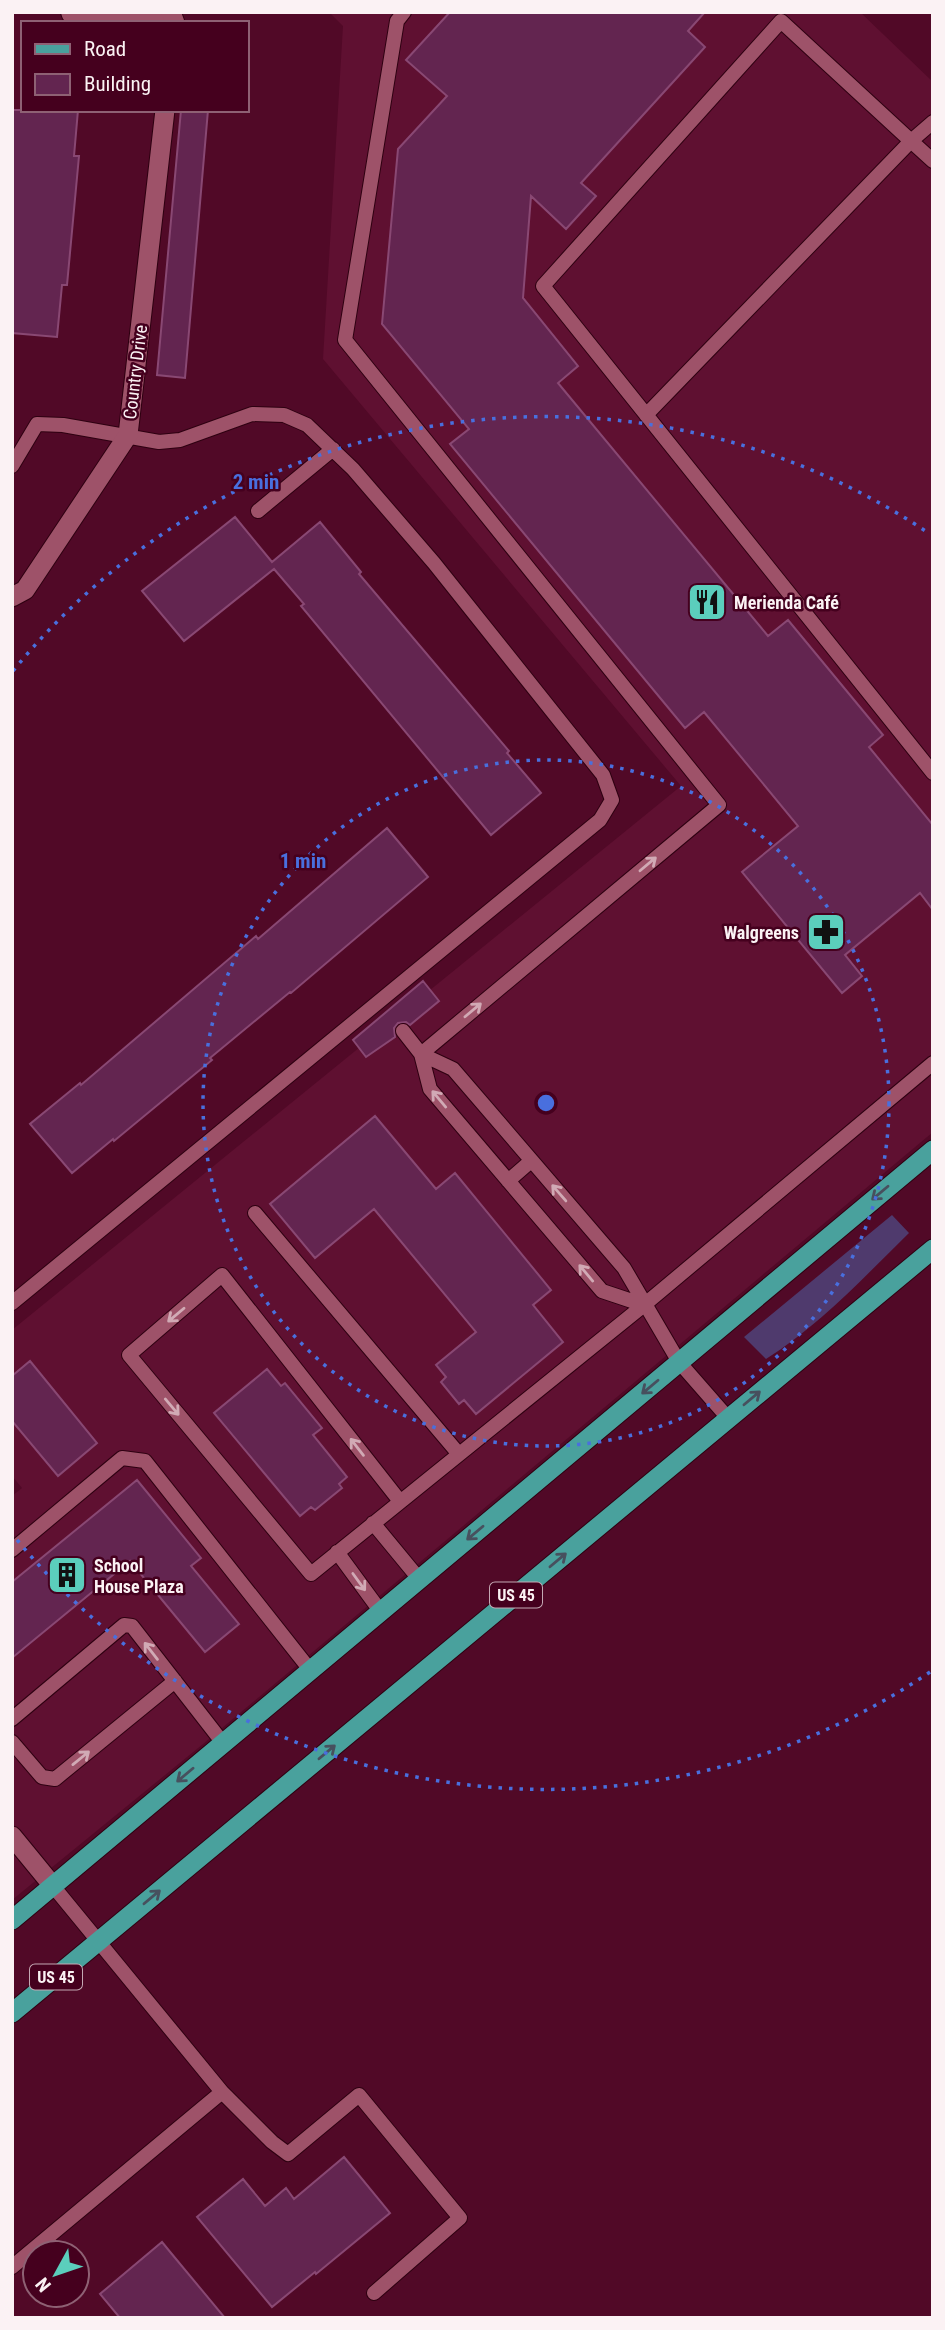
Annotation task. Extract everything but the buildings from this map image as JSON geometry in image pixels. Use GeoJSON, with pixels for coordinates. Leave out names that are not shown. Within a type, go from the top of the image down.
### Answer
{"type":"FeatureCollection","features":[{"type":"Feature","properties":{"kind":"main road"},"geometry":{"type":"LineString","coordinates":[[12,1920],[933,1150]]}},
{"type":"Feature","properties":{"kind":"main road","name":"US 45"},"geometry":{"type":"LineString","coordinates":[[12,2013],[933,1249]]}},
{"type":"Feature","properties":{"kind":"street","name":"Country Drive"},"geometry":{"type":"LineString","coordinates":[[12,597],[25,590],[128,435],[165,112]]}},
{"type":"Feature","properties":{"kind":"street"},"geometry":{"type":"LineString","coordinates":[[12,1836],[53,1886]]}},
{"type":"Feature","properties":{"kind":"lane"},"geometry":{"type":"LineString","coordinates":[[68,12],[69,15],[174,18]]}},
{"type":"Feature","properties":{"kind":"lane"},"geometry":{"type":"LineString","coordinates":[[404,12],[397,21],[345,340],[719,805],[421,1054]]}},
{"type":"Feature","properties":{"kind":"lane"},"geometry":{"type":"LineString","coordinates":[[933,161],[776,17],[543,286],[933,773]]}},
{"type":"Feature","properties":{"kind":"lane"},"geometry":{"type":"LineString","coordinates":[[646,415],[911,141],[933,122]]}},
{"type":"Feature","properties":{"kind":"lane"},"geometry":{"type":"LineString","coordinates":[[12,466],[37,424],[63,425],[159,442],[180,440],[252,414],[284,415],[306,425],[334,449],[434,563],[603,775],[612,800],[600,820],[382,1007],[12,1303]]}},
{"type":"Feature","properties":{"kind":"lane"},"geometry":{"type":"LineString","coordinates":[[258,511],[334,449]]}},
{"type":"Feature","properties":{"kind":"lane"},"geometry":{"type":"LineString","coordinates":[[403,1031],[421,1054],[430,1089],[602,1291],[643,1305]]}},
{"type":"Feature","properties":{"kind":"lane"},"geometry":{"type":"LineString","coordinates":[[421,1054],[453,1069],[624,1268],[643,1305],[679,1362],[728,1418]]}},
{"type":"Feature","properties":{"kind":"lane"},"geometry":{"type":"LineString","coordinates":[[399,1500],[222,1275],[129,1355],[312,1574],[399,1500],[643,1305],[933,1063]]}},
{"type":"Feature","properties":{"kind":"lane"},"geometry":{"type":"LineString","coordinates":[[508,1181],[531,1161]]}},
{"type":"Feature","properties":{"kind":"lane"},"geometry":{"type":"LineString","coordinates":[[255,1213],[458,1453]]}},
{"type":"Feature","properties":{"kind":"lane"},"geometry":{"type":"LineString","coordinates":[[12,1550],[122,1458],[145,1461],[311,1671]]}},
{"type":"Feature","properties":{"kind":"lane"},"geometry":{"type":"LineString","coordinates":[[373,1523],[420,1580]]}},
{"type":"Feature","properties":{"kind":"lane"},"geometry":{"type":"LineString","coordinates":[[337,1552],[381,1612]]}},
{"type":"Feature","properties":{"kind":"lane"},"geometry":{"type":"LineString","coordinates":[[12,1718],[124,1625],[132,1626],[223,1744]]}},
{"type":"Feature","properties":{"kind":"lane"},"geometry":{"type":"LineString","coordinates":[[12,1742],[42,1777],[55,1779],[175,1681]]}},
{"type":"Feature","properties":{"kind":"lane"},"geometry":{"type":"LineString","coordinates":[[53,1886],[222,2092],[272,2142],[288,2154],[359,2095],[460,2218],[374,2293]]}},
{"type":"Feature","properties":{"kind":"lane"},"geometry":{"type":"LineString","coordinates":[[12,2267],[222,2092]]}},
{"type":"Feature","properties":{"kind":"shaded area"},"geometry":{"type":"Polygon","coordinates":[[[329,12],[860,12],[933,82],[933,1132],[203,1744],[12,1900],[12,1496],[22,1488],[12,1476],[12,1330],[681,786],[323,359],[343,26],[329,12]]]}},
{"type":"Feature","properties":{"kind":"shaded area"},"geometry":{"type":"Polygon","coordinates":[[[892,1215],[909,1233],[841,1300],[805,1331],[766,1359],[744,1337],[892,1215]]]}},
{"type":"Feature","properties":{"kind":"place","name":"Merienda Café"},"geometry":{"type":"Point","coordinates":[707,602]}},
{"type":"Feature","properties":{"kind":"place","name":"Walgreens"},"geometry":{"type":"Point","coordinates":[826,932]}},
{"type":"Feature","properties":{"kind":"place","name":"School House Plaza"},"geometry":{"type":"Point","coordinates":[67,1575]}}]}
